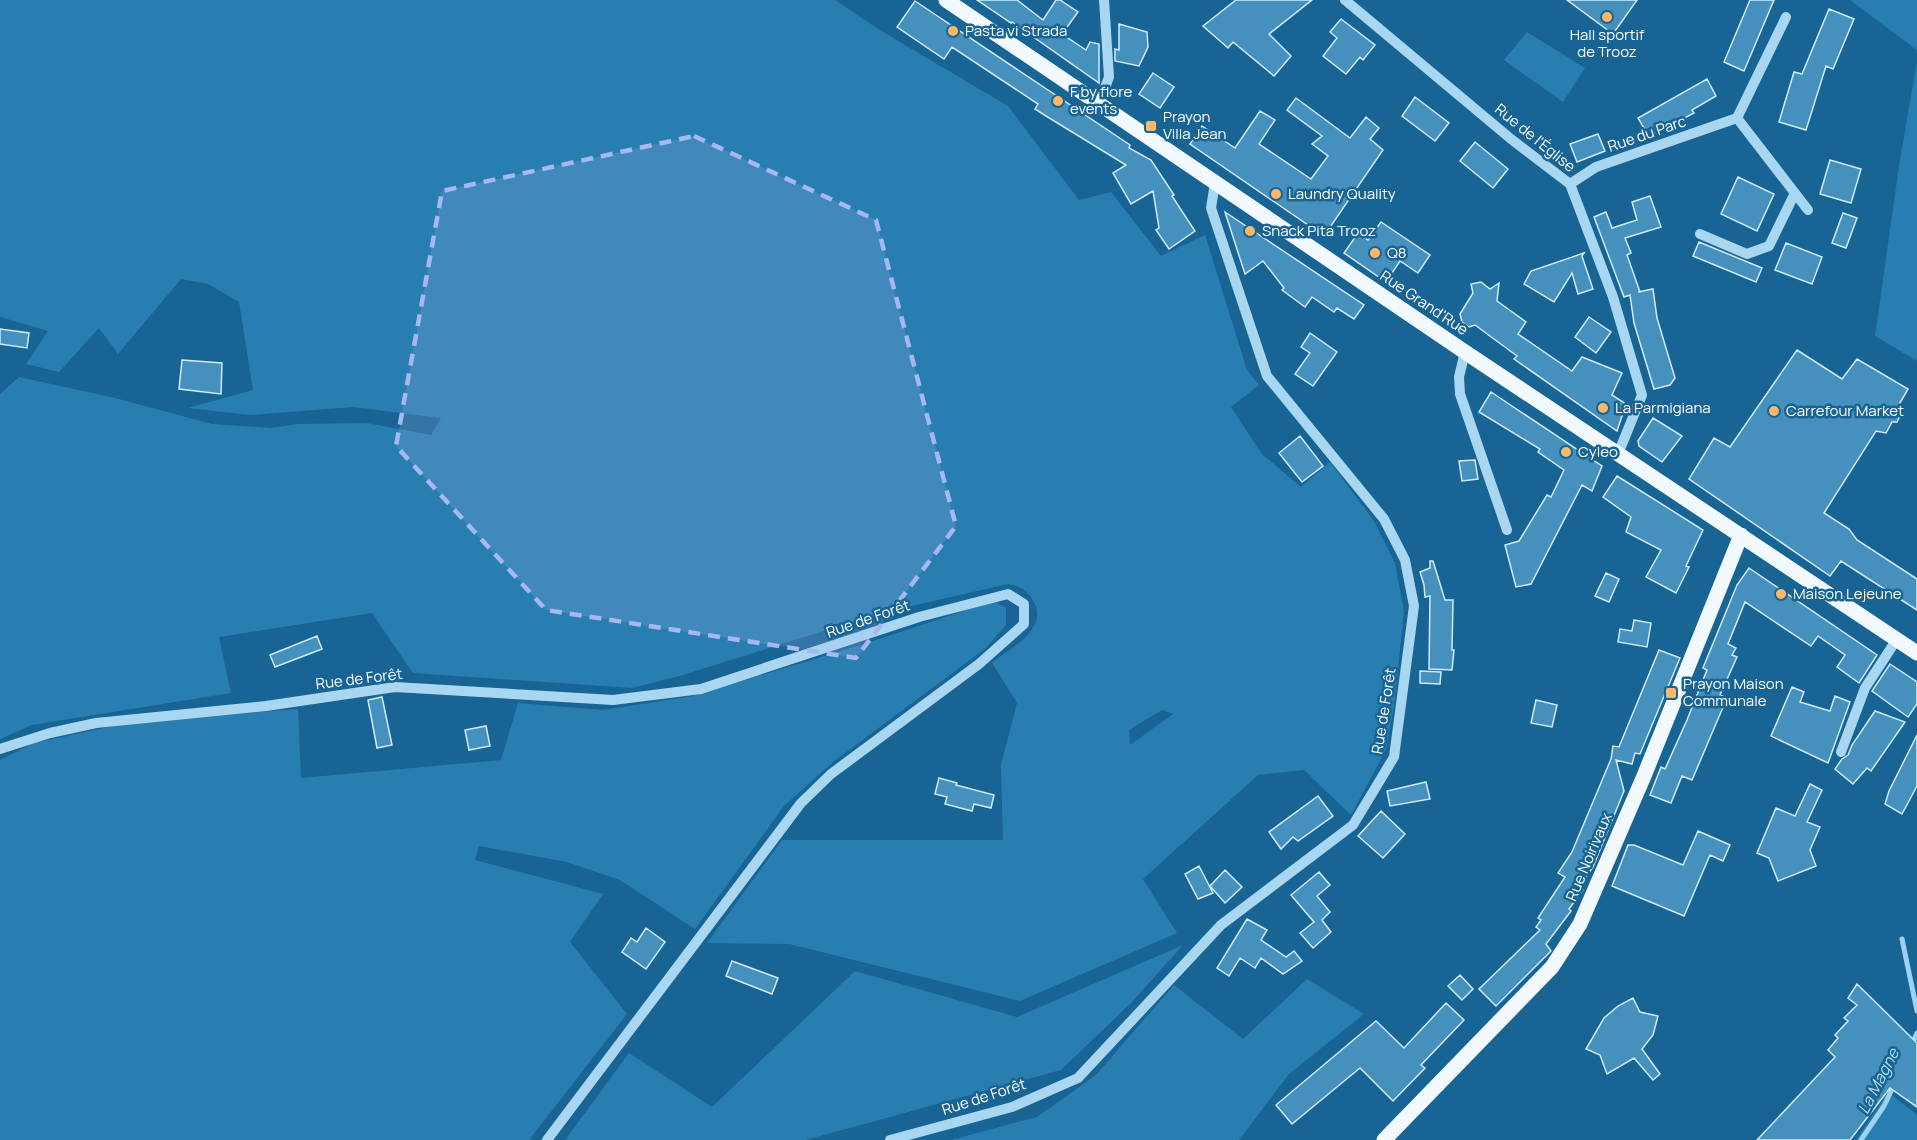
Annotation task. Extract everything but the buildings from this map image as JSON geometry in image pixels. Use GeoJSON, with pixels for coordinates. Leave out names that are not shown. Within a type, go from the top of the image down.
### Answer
{"type":"FeatureCollection","features":[{"type":"Feature","properties":{"kind":"main road","name":"Rue Grand'Rue"},"geometry":{"type":"LineString","coordinates":[[946,0],[1465,352],[1917,653]]}},
{"type":"Feature","properties":{"kind":"main road","name":"Rue Noirivaux"},"geometry":{"type":"LineString","coordinates":[[1384,1140],[1552,967],[1580,924],[1644,776],[1741,535]]}},
{"type":"Feature","properties":{"kind":"street"},"geometry":{"type":"LineString","coordinates":[[1099,105],[1109,77],[1104,0]]}},
{"type":"Feature","properties":{"kind":"street","name":"Rue de l'Église"},"geometry":{"type":"LineString","coordinates":[[1345,0],[1511,139],[1570,184],[1613,297],[1642,395],[1618,454]]}},
{"type":"Feature","properties":{"kind":"street"},"geometry":{"type":"LineString","coordinates":[[1786,17],[1737,118],[1808,210]]}},
{"type":"Feature","properties":{"kind":"street","name":"Rue du Parc"},"geometry":{"type":"LineString","coordinates":[[1570,184],[1596,167],[1737,118]]}},
{"type":"Feature","properties":{"kind":"street","name":"Rue de Forêt"},"geometry":{"type":"LineString","coordinates":[[890,1140],[1012,1107],[1078,1078],[1221,925],[1353,825],[1394,757],[1414,606],[1405,560],[1384,519],[1267,376],[1210,208],[1215,183]]}},
{"type":"Feature","properties":{"kind":"street"},"geometry":{"type":"LineString","coordinates":[[1700,234],[1747,254],[1769,246],[1795,193]]}},
{"type":"Feature","properties":{"kind":"street","name":"Rue Grand'Rue"},"geometry":{"type":"LineString","coordinates":[[1465,352],[1459,377],[1460,394],[1507,530]]}},
{"type":"Feature","properties":{"kind":"street","name":"Rue de Forêt"},"geometry":{"type":"LineString","coordinates":[[0,749],[50,733],[96,723],[266,706],[395,687],[613,700],[701,689],[919,617],[1008,594],[1024,604],[1024,624],[979,664],[831,774],[801,803],[547,1140]]}},
{"type":"Feature","properties":{"kind":"street"},"geometry":{"type":"LineString","coordinates":[[1841,752],[1865,688],[1897,639]]}},
{"type":"Feature","properties":{"kind":"highlighted area"},"geometry":{"type":"Polygon","coordinates":[[[694,136],[876,220],[956,526],[856,658],[546,610],[396,446],[442,191],[694,136]]]}},
{"type":"Feature","properties":{"kind":"shaded area"},"geometry":{"type":"Polygon","coordinates":[[[0,0],[835,0],[878,29],[1008,106],[1079,200],[1111,192],[1161,256],[1205,235],[1247,370],[1259,385],[1231,407],[1262,454],[1301,487],[1330,462],[1374,521],[1395,563],[1404,611],[1395,699],[1386,750],[1351,815],[1304,770],[1258,775],[1143,879],[1177,933],[1020,1001],[789,944],[707,943],[782,840],[1003,840],[1001,765],[1017,703],[992,663],[1017,645],[1032,629],[1036,621],[1037,612],[1034,602],[1029,594],[1020,587],[1008,584],[881,613],[683,675],[632,688],[413,673],[372,613],[219,637],[231,693],[32,725],[0,739],[0,394],[19,377],[115,398],[212,424],[271,428],[297,424],[367,423],[431,435],[441,418],[353,407],[250,415],[188,408],[253,390],[239,302],[208,284],[181,279],[118,354],[99,328],[59,372],[26,364],[48,331],[0,317],[0,0]],[[1162,710],[1129,730],[1130,745],[1173,714],[1162,710]]]}},
{"type":"Feature","properties":{"kind":"shaded area"},"geometry":{"type":"Polygon","coordinates":[[[1850,0],[1917,0],[1917,50],[1850,0]]]}},
{"type":"Feature","properties":{"kind":"shaded area"},"geometry":{"type":"Polygon","coordinates":[[[1527,32],[1585,68],[1563,102],[1504,60],[1527,32]]]}},
{"type":"Feature","properties":{"kind":"shaded area"},"geometry":{"type":"Polygon","coordinates":[[[1917,61],[1917,361],[1875,336],[1899,166],[1917,61]]]}},
{"type":"Feature","properties":{"kind":"shaded area"},"geometry":{"type":"Polygon","coordinates":[[[994,601],[1006,608],[1006,625],[986,648],[833,762],[784,806],[695,929],[620,880],[567,862],[479,846],[475,860],[603,894],[570,942],[627,1014],[529,1140],[0,1140],[0,760],[34,743],[133,722],[298,709],[301,778],[501,760],[518,703],[603,710],[693,696],[867,643],[994,601]]]}},
{"type":"Feature","properties":{"kind":"shaded area"},"geometry":{"type":"Polygon","coordinates":[[[1183,945],[1131,1003],[1061,1070],[806,1140],[565,1140],[629,1053],[712,1107],[855,971],[1017,1017],[1183,945]]]}},
{"type":"Feature","properties":{"kind":"shaded area"},"geometry":{"type":"Polygon","coordinates":[[[1307,979],[1364,1014],[1289,1074],[1239,1140],[951,1140],[1037,1117],[1096,1075],[1174,985],[1243,1039],[1307,979]]]}},
{"type":"Feature","properties":{"kind":"shaded area"},"geometry":{"type":"Polygon","coordinates":[[[1888,1092],[1917,1115],[1917,1140],[1856,1140],[1888,1092]]]}},
{"type":"Feature","properties":{"kind":"waterway","name":"La Magne"},"geometry":{"type":"LineString","coordinates":[[1902,939],[1917,1011]]}},
{"type":"Feature","properties":{"kind":"waterway","name":"La Magne"},"geometry":{"type":"LineString","coordinates":[[1911,1046],[1917,1033]]}},
{"type":"Feature","properties":{"kind":"waterway","name":"La Magne"},"geometry":{"type":"LineString","coordinates":[[1861,1140],[1884,1106],[1894,1085]]}},
{"type":"Feature","properties":{"kind":"place","name":"Hall sportif de Trooz"},"geometry":{"type":"Point","coordinates":[1607,17]}},
{"type":"Feature","properties":{"kind":"place","name":"Pasta vi Strada"},"geometry":{"type":"Point","coordinates":[953,31]}},
{"type":"Feature","properties":{"kind":"place","name":"F by flore events"},"geometry":{"type":"Point","coordinates":[1058,101]}},
{"type":"Feature","properties":{"kind":"place","name":"Prayon Villa Jean"},"geometry":{"type":"Point","coordinates":[1151,126]}},
{"type":"Feature","properties":{"kind":"place","name":"Laundry Quality"},"geometry":{"type":"Point","coordinates":[1276,194]}},
{"type":"Feature","properties":{"kind":"place","name":"Snack Pita Trooz"},"geometry":{"type":"Point","coordinates":[1250,231]}},
{"type":"Feature","properties":{"kind":"place","name":"Q8"},"geometry":{"type":"Point","coordinates":[1375,253]}},
{"type":"Feature","properties":{"kind":"place","name":"La Parmigiana"},"geometry":{"type":"Point","coordinates":[1603,408]}},
{"type":"Feature","properties":{"kind":"place","name":"Carrefour Market"},"geometry":{"type":"Point","coordinates":[1774,411]}},
{"type":"Feature","properties":{"kind":"place","name":"Cyleo"},"geometry":{"type":"Point","coordinates":[1566,452]}},
{"type":"Feature","properties":{"kind":"place","name":"Maison Lejeune"},"geometry":{"type":"Point","coordinates":[1781,594]}},
{"type":"Feature","properties":{"kind":"place","name":"Prayon Maison Communale"},"geometry":{"type":"Point","coordinates":[1671,693]}}]}
